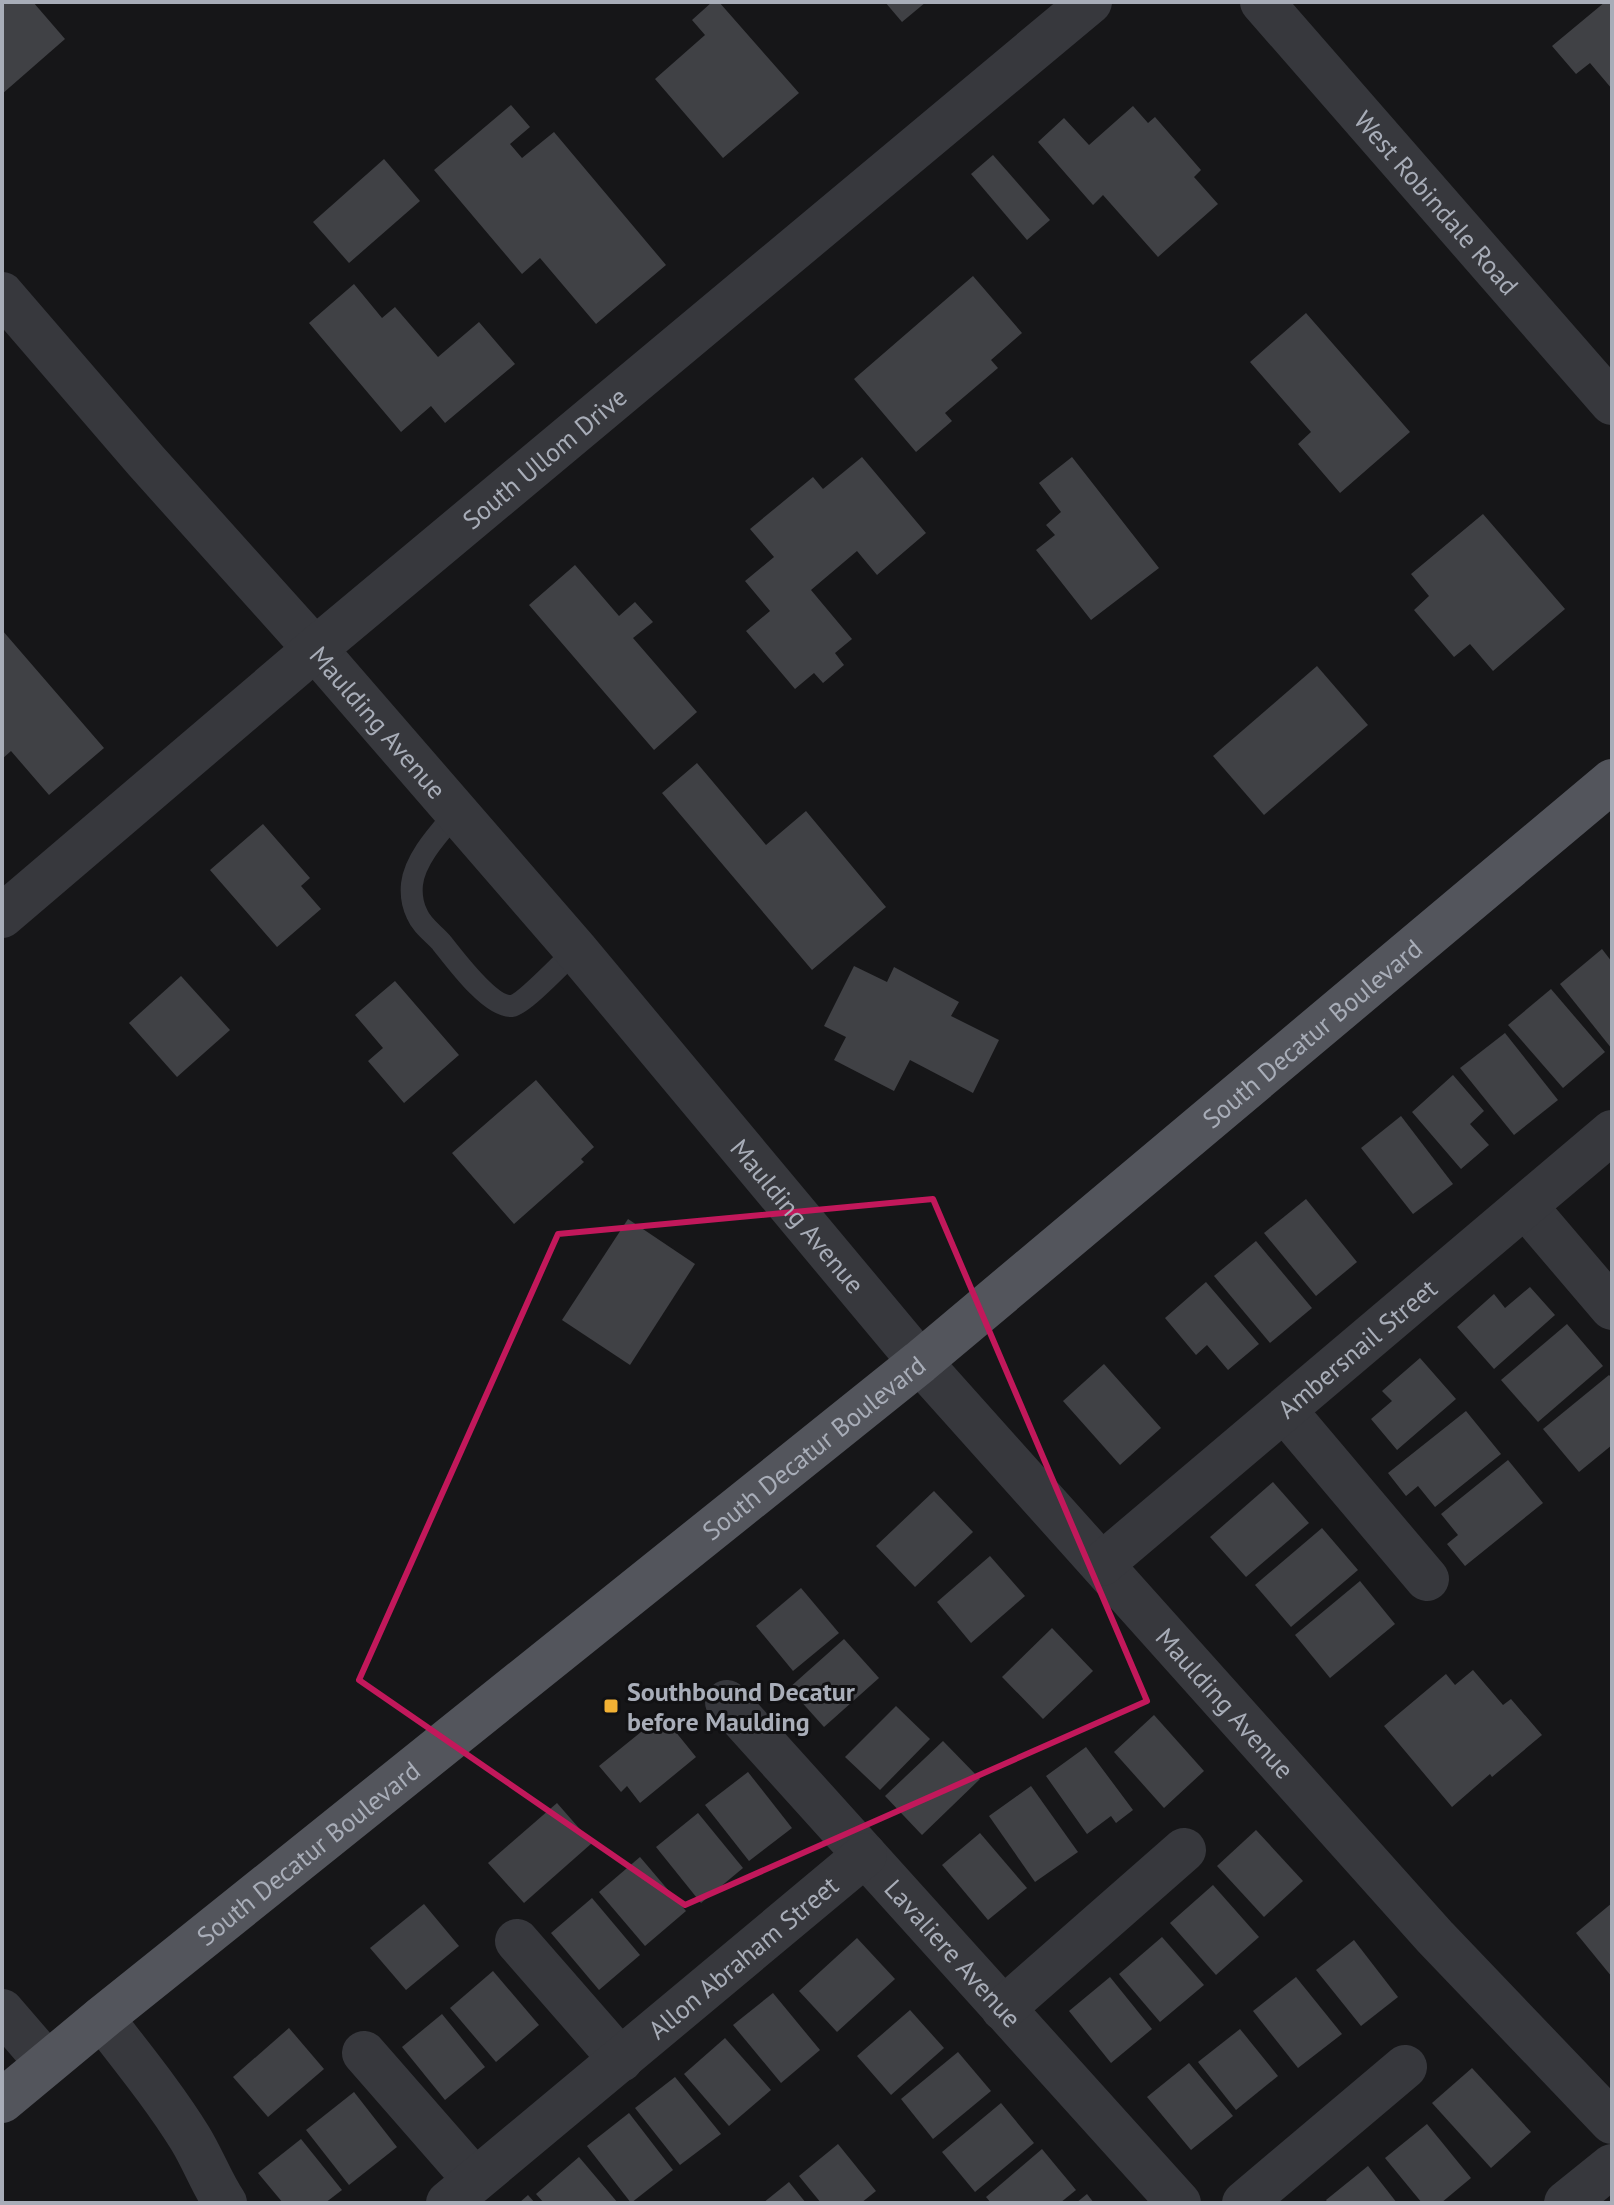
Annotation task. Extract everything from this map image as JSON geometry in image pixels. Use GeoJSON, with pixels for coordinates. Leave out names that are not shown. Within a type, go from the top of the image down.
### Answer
{"type":"FeatureCollection","features":[{"type":"Feature","properties":{"kind":"main road","name":"South Decatur Boulevard"},"geometry":{"type":"LineString","coordinates":[[2,2101],[920,1362],[1612,781]]}},
{"type":"Feature","properties":{"kind":"street","name":"South Ullom Drive"},"geometry":{"type":"LineString","coordinates":[[2,916],[315,649],[1090,2]]}},
{"type":"Feature","properties":{"kind":"street","name":"West Robindale Road"},"geometry":{"type":"LineString","coordinates":[[1262,2],[1612,403]]}},
{"type":"Feature","properties":{"kind":"street","name":"Maulding Avenue"},"geometry":{"type":"LineString","coordinates":[[2,294],[576,950],[920,1362],[1435,1937],[1612,2122]]}},
{"type":"Feature","properties":{"kind":"street","name":"Ambersnail Street"},"geometry":{"type":"LineString","coordinates":[[1102,1564],[1612,1132]]}},
{"type":"Feature","properties":{"kind":"street"},"geometry":{"type":"LineString","coordinates":[[1525,1206],[1612,1308]]}},
{"type":"Feature","properties":{"kind":"street"},"geometry":{"type":"LineString","coordinates":[[1285,1411],[1427,1579]]}},
{"type":"Feature","properties":{"kind":"street","name":"Lavaliere Avenue"},"geometry":{"type":"LineString","coordinates":[[727,1702],[1179,2203]]}},
{"type":"Feature","properties":{"kind":"street"},"geometry":{"type":"LineString","coordinates":[[1003,2009],[1184,1850]]}},
{"type":"Feature","properties":{"kind":"street","name":"Allon Abraham Street"},"geometry":{"type":"LineString","coordinates":[[364,2053],[462,2192],[865,1855]]}},
{"type":"Feature","properties":{"kind":"street"},"geometry":{"type":"LineString","coordinates":[[517,1941],[621,2060]]}},
{"type":"Feature","properties":{"kind":"street"},"geometry":{"type":"LineString","coordinates":[[2,2011],[47,2063]]}},
{"type":"Feature","properties":{"kind":"street"},"geometry":{"type":"LineString","coordinates":[[102,2018],[191,2140],[225,2203]]}},
{"type":"Feature","properties":{"kind":"street"},"geometry":{"type":"LineString","coordinates":[[1244,2203],[1405,2067]]}},
{"type":"Feature","properties":{"kind":"street"},"geometry":{"type":"LineString","coordinates":[[1566,2203],[1612,2166]]}},
{"type":"Feature","properties":{"kind":"lane"},"geometry":{"type":"LineString","coordinates":[[456,813],[421,859],[415,873],[412,894],[421,922],[479,986],[498,1003],[509,1006],[521,1001],[576,950]]}},
{"type":"Feature","properties":{"kind":"highlighted area"},"geometry":{"type":"Polygon","coordinates":[[[933,1199],[1147,1701],[685,1905],[359,1680],[558,1234],[933,1199]]]}},
{"type":"Feature","properties":{"kind":"building"},"geometry":{"type":"Polygon","coordinates":[[[2,2],[33,2],[65,39],[2,94],[2,2]]]}},
{"type":"Feature","properties":{"kind":"building"},"geometry":{"type":"Polygon","coordinates":[[[712,2],[719,2],[799,93],[723,158],[655,79],[705,35],[692,20],[712,2]]]}},
{"type":"Feature","properties":{"kind":"building"},"geometry":{"type":"Polygon","coordinates":[[[885,2],[926,2],[902,22],[885,2]]]}},
{"type":"Feature","properties":{"kind":"building"},"geometry":{"type":"Polygon","coordinates":[[[1605,2],[1612,2],[1612,89],[1590,63],[1576,74],[1552,46],[1605,2]]]}},
{"type":"Feature","properties":{"kind":"building"},"geometry":{"type":"Polygon","coordinates":[[[511,105],[530,127],[510,144],[522,158],[554,132],[666,265],[596,324],[540,258],[522,274],[434,170],[511,105]]]}},
{"type":"Feature","properties":{"kind":"building"},"geometry":{"type":"Polygon","coordinates":[[[1133,106],[1148,123],[1155,117],[1201,170],[1194,177],[1218,204],[1158,257],[1103,195],[1093,205],[1038,142],[1064,118],[1089,145],[1133,106]]]}},
{"type":"Feature","properties":{"kind":"building"},"geometry":{"type":"Polygon","coordinates":[[[993,155],[1050,220],[1027,240],[971,174],[993,155]]]}},
{"type":"Feature","properties":{"kind":"building"},"geometry":{"type":"Polygon","coordinates":[[[384,159],[420,201],[349,263],[313,222],[384,159]]]}},
{"type":"Feature","properties":{"kind":"building"},"geometry":{"type":"Polygon","coordinates":[[[973,276],[1022,333],[991,360],[998,368],[945,413],[952,421],[916,452],[854,379],[973,276]]]}},
{"type":"Feature","properties":{"kind":"building"},"geometry":{"type":"Polygon","coordinates":[[[354,284],[382,318],[395,307],[438,357],[479,322],[515,364],[445,423],[431,406],[401,432],[309,323],[354,284]]]}},
{"type":"Feature","properties":{"kind":"building"},"geometry":{"type":"Polygon","coordinates":[[[1306,313],[1410,432],[1340,493],[1298,444],[1311,432],[1250,362],[1306,313]]]}},
{"type":"Feature","properties":{"kind":"building"},"geometry":{"type":"Polygon","coordinates":[[[862,457],[926,533],[877,575],[857,551],[811,590],[852,639],[835,653],[844,665],[823,683],[814,673],[795,689],[746,631],[770,611],[745,581],[774,557],[750,529],[813,477],[823,489],[862,457]]]}},
{"type":"Feature","properties":{"kind":"building"},"geometry":{"type":"Polygon","coordinates":[[[1072,457],[1159,568],[1091,620],[1036,550],[1055,535],[1046,525],[1061,512],[1039,483],[1072,457]]]}},
{"type":"Feature","properties":{"kind":"building"},"geometry":{"type":"Polygon","coordinates":[[[1483,514],[1565,609],[1493,671],[1470,644],[1454,657],[1414,610],[1429,596],[1411,574],[1483,514]]]}},
{"type":"Feature","properties":{"kind":"building"},"geometry":{"type":"Polygon","coordinates":[[[575,565],[619,616],[635,602],[653,622],[633,638],[697,712],[654,750],[529,605],[575,565]]]}},
{"type":"Feature","properties":{"kind":"building"},"geometry":{"type":"Polygon","coordinates":[[[2,630],[104,748],[49,795],[11,751],[2,759],[2,630]]]}},
{"type":"Feature","properties":{"kind":"building"},"geometry":{"type":"Polygon","coordinates":[[[1317,666],[1368,725],[1264,815],[1213,756],[1317,666]]]}},
{"type":"Feature","properties":{"kind":"building"},"geometry":{"type":"Polygon","coordinates":[[[697,763],[766,845],[806,811],[886,907],[812,970],[662,793],[697,763]]]}},
{"type":"Feature","properties":{"kind":"building"},"geometry":{"type":"Polygon","coordinates":[[[263,824],[310,878],[301,886],[321,909],[277,947],[210,870],[263,824]]]}},
{"type":"Feature","properties":{"kind":"building"},"geometry":{"type":"Polygon","coordinates":[[[1602,949],[1612,962],[1612,1049],[1560,984],[1602,949]]]}},
{"type":"Feature","properties":{"kind":"building"},"geometry":{"type":"Polygon","coordinates":[[[854,966],[887,982],[894,967],[959,1002],[951,1016],[999,1040],[973,1093],[910,1060],[894,1091],[834,1060],[846,1037],[824,1026],[854,966]]]}},
{"type":"Feature","properties":{"kind":"building"},"geometry":{"type":"Polygon","coordinates":[[[181,976],[230,1030],[177,1077],[129,1023],[181,976]]]}},
{"type":"Feature","properties":{"kind":"building"},"geometry":{"type":"Polygon","coordinates":[[[395,981],[459,1055],[404,1103],[368,1061],[383,1048],[355,1015],[395,981]]]}},
{"type":"Feature","properties":{"kind":"building"},"geometry":{"type":"Polygon","coordinates":[[[1551,989],[1605,1052],[1563,1088],[1508,1025],[1551,989]]]}},
{"type":"Feature","properties":{"kind":"building"},"geometry":{"type":"Polygon","coordinates":[[[1505,1033],[1558,1100],[1514,1135],[1460,1068],[1505,1033]]]}},
{"type":"Feature","properties":{"kind":"building"},"geometry":{"type":"Polygon","coordinates":[[[1453,1075],[1484,1111],[1470,1124],[1489,1145],[1461,1169],[1412,1112],[1453,1075]]]}},
{"type":"Feature","properties":{"kind":"building"},"geometry":{"type":"Polygon","coordinates":[[[536,1080],[594,1147],[581,1159],[584,1162],[514,1224],[452,1153],[536,1080]]]}},
{"type":"Feature","properties":{"kind":"building"},"geometry":{"type":"Polygon","coordinates":[[[1401,1116],[1453,1184],[1413,1214],[1361,1148],[1401,1116]]]}},
{"type":"Feature","properties":{"kind":"building"},"geometry":{"type":"Polygon","coordinates":[[[1306,1199],[1357,1262],[1316,1296],[1264,1233],[1306,1199]]]}},
{"type":"Feature","properties":{"kind":"building"},"geometry":{"type":"Polygon","coordinates":[[[628,1219],[695,1264],[630,1365],[562,1320],[628,1219]]]}},
{"type":"Feature","properties":{"kind":"building"},"geometry":{"type":"Polygon","coordinates":[[[1256,1241],[1312,1308],[1270,1343],[1214,1276],[1256,1241]]]}},
{"type":"Feature","properties":{"kind":"building"},"geometry":{"type":"Polygon","coordinates":[[[1206,1282],[1259,1344],[1228,1370],[1207,1345],[1196,1355],[1165,1318],[1206,1282]]]}},
{"type":"Feature","properties":{"kind":"building"},"geometry":{"type":"Polygon","coordinates":[[[1530,1287],[1555,1315],[1494,1369],[1457,1327],[1494,1294],[1505,1308],[1530,1287]]]}},
{"type":"Feature","properties":{"kind":"building"},"geometry":{"type":"Polygon","coordinates":[[[1567,1324],[1603,1366],[1538,1422],[1501,1380],[1567,1324]]]}},
{"type":"Feature","properties":{"kind":"building"},"geometry":{"type":"Polygon","coordinates":[[[1420,1358],[1456,1399],[1397,1450],[1371,1419],[1392,1401],[1382,1391],[1420,1358]]]}},
{"type":"Feature","properties":{"kind":"building"},"geometry":{"type":"Polygon","coordinates":[[[1104,1364],[1161,1428],[1120,1465],[1063,1401],[1104,1364]]]}},
{"type":"Feature","properties":{"kind":"building"},"geometry":{"type":"Polygon","coordinates":[[[1609,1375],[1612,1378],[1612,1445],[1579,1472],[1543,1429],[1609,1375]]]}},
{"type":"Feature","properties":{"kind":"building"},"geometry":{"type":"Polygon","coordinates":[[[1466,1411],[1501,1454],[1435,1507],[1418,1486],[1406,1496],[1388,1473],[1466,1411]]]}},
{"type":"Feature","properties":{"kind":"building"},"geometry":{"type":"Polygon","coordinates":[[[1508,1460],[1543,1503],[1465,1566],[1447,1544],[1458,1535],[1441,1514],[1508,1460]]]}},
{"type":"Feature","properties":{"kind":"building"},"geometry":{"type":"Polygon","coordinates":[[[1273,1482],[1309,1523],[1246,1577],[1210,1537],[1273,1482]]]}},
{"type":"Feature","properties":{"kind":"building"},"geometry":{"type":"Polygon","coordinates":[[[934,1491],[973,1532],[915,1587],[876,1546],[934,1491]]]}},
{"type":"Feature","properties":{"kind":"building"},"geometry":{"type":"Polygon","coordinates":[[[1322,1528],[1358,1570],[1291,1627],[1255,1585],[1322,1528]]]}},
{"type":"Feature","properties":{"kind":"building"},"geometry":{"type":"Polygon","coordinates":[[[990,1556],[1025,1596],[971,1643],[937,1602],[990,1556]]]}},
{"type":"Feature","properties":{"kind":"building"},"geometry":{"type":"Polygon","coordinates":[[[1360,1581],[1395,1624],[1330,1678],[1295,1635],[1360,1581]]]}},
{"type":"Feature","properties":{"kind":"building"},"geometry":{"type":"Polygon","coordinates":[[[801,1588],[839,1633],[793,1671],[756,1626],[801,1588]]]}},
{"type":"Feature","properties":{"kind":"building"},"geometry":{"type":"Polygon","coordinates":[[[1052,1628],[1093,1671],[1043,1719],[1002,1677],[1052,1628]]]}},
{"type":"Feature","properties":{"kind":"building"},"geometry":{"type":"Polygon","coordinates":[[[844,1639],[879,1678],[824,1727],[789,1688],[844,1639]]]}},
{"type":"Feature","properties":{"kind":"building"},"geometry":{"type":"Polygon","coordinates":[[[1473,1670],[1503,1705],[1511,1699],[1542,1735],[1452,1807],[1384,1726],[1446,1674],[1455,1685],[1473,1670]]]}},
{"type":"Feature","properties":{"kind":"building"},"geometry":{"type":"Polygon","coordinates":[[[896,1706],[930,1739],[880,1790],[845,1757],[896,1706]]]}},
{"type":"Feature","properties":{"kind":"building"},"geometry":{"type":"Polygon","coordinates":[[[662,1715],[696,1757],[640,1803],[627,1786],[621,1792],[599,1766],[662,1715]]]}},
{"type":"Feature","properties":{"kind":"building"},"geometry":{"type":"Polygon","coordinates":[[[1154,1715],[1204,1771],[1164,1808],[1114,1752],[1154,1715]]]}},
{"type":"Feature","properties":{"kind":"building"},"geometry":{"type":"Polygon","coordinates":[[[943,1741],[980,1779],[922,1835],[885,1796],[943,1741]]]}},
{"type":"Feature","properties":{"kind":"building"},"geometry":{"type":"Polygon","coordinates":[[[1086,1747],[1133,1810],[1116,1823],[1111,1816],[1087,1834],[1046,1776],[1086,1747]]]}},
{"type":"Feature","properties":{"kind":"building"},"geometry":{"type":"Polygon","coordinates":[[[748,1772],[792,1828],[749,1861],[705,1805],[748,1772]]]}},
{"type":"Feature","properties":{"kind":"building"},"geometry":{"type":"Polygon","coordinates":[[[1031,1786],[1078,1852],[1035,1882],[989,1816],[1031,1786]]]}},
{"type":"Feature","properties":{"kind":"building"},"geometry":{"type":"Polygon","coordinates":[[[557,1803],[592,1843],[524,1903],[488,1863],[557,1803]]]}},
{"type":"Feature","properties":{"kind":"building"},"geometry":{"type":"Polygon","coordinates":[[[698,1813],[743,1868],[701,1903],[656,1847],[698,1813]]]}},
{"type":"Feature","properties":{"kind":"building"},"geometry":{"type":"Polygon","coordinates":[[[1256,1830],[1303,1881],[1264,1917],[1217,1866],[1256,1830]]]}},
{"type":"Feature","properties":{"kind":"building"},"geometry":{"type":"Polygon","coordinates":[[[980,1833],[1027,1888],[988,1920],[942,1865],[980,1833]]]}},
{"type":"Feature","properties":{"kind":"building"},"geometry":{"type":"Polygon","coordinates":[[[640,1857],[686,1911],[645,1946],[599,1892],[640,1857]]]}},
{"type":"Feature","properties":{"kind":"building"},"geometry":{"type":"Polygon","coordinates":[[[1213,1885],[1259,1937],[1216,1975],[1170,1923],[1213,1885]]]}},
{"type":"Feature","properties":{"kind":"building"},"geometry":{"type":"Polygon","coordinates":[[[592,1898],[640,1955],[599,1990],[551,1933],[592,1898]]]}},
{"type":"Feature","properties":{"kind":"building"},"geometry":{"type":"Polygon","coordinates":[[[1612,1903],[1612,1977],[1576,1933],[1612,1903]]]}},
{"type":"Feature","properties":{"kind":"building"},"geometry":{"type":"Polygon","coordinates":[[[424,1904],[459,1946],[406,1990],[370,1948],[424,1904]]]}},
{"type":"Feature","properties":{"kind":"building"},"geometry":{"type":"Polygon","coordinates":[[[1162,1937],[1204,1985],[1160,2022],[1119,1974],[1162,1937]]]}},
{"type":"Feature","properties":{"kind":"building"},"geometry":{"type":"Polygon","coordinates":[[[857,1938],[895,1979],[837,2032],[799,1991],[857,1938]]]}},
{"type":"Feature","properties":{"kind":"building"},"geometry":{"type":"Polygon","coordinates":[[[1354,1940],[1398,1997],[1361,2026],[1316,1970],[1354,1940]]]}},
{"type":"Feature","properties":{"kind":"building"},"geometry":{"type":"Polygon","coordinates":[[[493,1971],[539,2025],[496,2062],[450,2008],[493,1971]]]}},
{"type":"Feature","properties":{"kind":"building"},"geometry":{"type":"Polygon","coordinates":[[[1110,1977],[1152,2029],[1111,2063],[1069,2011],[1110,1977]]]}},
{"type":"Feature","properties":{"kind":"building"},"geometry":{"type":"Polygon","coordinates":[[[1296,1977],[1342,2034],[1298,2068],[1253,2011],[1296,1977]]]}},
{"type":"Feature","properties":{"kind":"building"},"geometry":{"type":"Polygon","coordinates":[[[773,1993],[820,2050],[781,2083],[733,2025],[773,1993]]]}},
{"type":"Feature","properties":{"kind":"building"},"geometry":{"type":"Polygon","coordinates":[[[910,2010],[944,2048],[891,2095],[857,2056],[910,2010]]]}},
{"type":"Feature","properties":{"kind":"building"},"geometry":{"type":"Polygon","coordinates":[[[442,2014],[485,2067],[445,2100],[402,2047],[442,2014]]]}},
{"type":"Feature","properties":{"kind":"building"},"geometry":{"type":"Polygon","coordinates":[[[289,2028],[324,2069],[268,2117],[233,2077],[289,2028]]]}},
{"type":"Feature","properties":{"kind":"building"},"geometry":{"type":"Polygon","coordinates":[[[1240,2029],[1278,2076],[1236,2110],[1198,2062],[1240,2029]]]}},
{"type":"Feature","properties":{"kind":"building"},"geometry":{"type":"Polygon","coordinates":[[[725,2038],[771,2090],[729,2126],[684,2074],[725,2038]]]}},
{"type":"Feature","properties":{"kind":"building"},"geometry":{"type":"Polygon","coordinates":[[[958,2052],[991,2091],[933,2139],[901,2099],[958,2052]]]}},
{"type":"Feature","properties":{"kind":"building"},"geometry":{"type":"Polygon","coordinates":[[[1189,2063],[1233,2116],[1191,2150],[1147,2097],[1189,2063]]]}},
{"type":"Feature","properties":{"kind":"building"},"geometry":{"type":"Polygon","coordinates":[[[1472,2068],[1531,2132],[1491,2168],[1432,2103],[1472,2068]]]}},
{"type":"Feature","properties":{"kind":"building"},"geometry":{"type":"Polygon","coordinates":[[[675,2077],[721,2134],[680,2165],[635,2108],[675,2077]]]}},
{"type":"Feature","properties":{"kind":"building"},"geometry":{"type":"Polygon","coordinates":[[[354,2092],[397,2147],[349,2185],[306,2130],[354,2092]]]}},
{"type":"Feature","properties":{"kind":"building"},"geometry":{"type":"Polygon","coordinates":[[[1001,2103],[1034,2143],[975,2192],[942,2152],[1001,2103]]]}},
{"type":"Feature","properties":{"kind":"building"},"geometry":{"type":"Polygon","coordinates":[[[629,2113],[673,2170],[631,2203],[587,2146],[629,2113]]]}},
{"type":"Feature","properties":{"kind":"building"},"geometry":{"type":"Polygon","coordinates":[[[1427,2124],[1471,2178],[1441,2203],[1422,2203],[1385,2158],[1427,2124]]]}},
{"type":"Feature","properties":{"kind":"building"},"geometry":{"type":"Polygon","coordinates":[[[301,2139],[342,2190],[325,2203],[283,2203],[258,2173],[301,2139]]]}},
{"type":"Feature","properties":{"kind":"building"},"geometry":{"type":"Polygon","coordinates":[[[838,2144],[876,2191],[861,2203],[821,2203],[799,2176],[838,2144]]]}},
{"type":"Feature","properties":{"kind":"building"},"geometry":{"type":"Polygon","coordinates":[[[1042,2149],[1076,2190],[1060,2203],[991,2203],[986,2197],[1042,2149]]]}},
{"type":"Feature","properties":{"kind":"building"},"geometry":{"type":"Polygon","coordinates":[[[579,2157],[618,2203],[544,2203],[536,2194],[579,2157]]]}},
{"type":"Feature","properties":{"kind":"building"},"geometry":{"type":"Polygon","coordinates":[[[1368,2166],[1397,2203],[1328,2203],[1326,2200],[1368,2166]]]}},
{"type":"Feature","properties":{"kind":"building"},"geometry":{"type":"Polygon","coordinates":[[[789,2182],[806,2203],[763,2203],[789,2182]]]}},
{"type":"Feature","properties":{"kind":"building"},"geometry":{"type":"Polygon","coordinates":[[[1087,2194],[1094,2203],[1076,2203],[1087,2194]]]}},
{"type":"Feature","properties":{"kind":"building"},"geometry":{"type":"Polygon","coordinates":[[[528,2195],[535,2203],[519,2203],[528,2195]]]}},
{"type":"Feature","properties":{"kind":"place","name":"Southbound Decatur before Maulding"},"geometry":{"type":"Point","coordinates":[611,1706]}}]}
